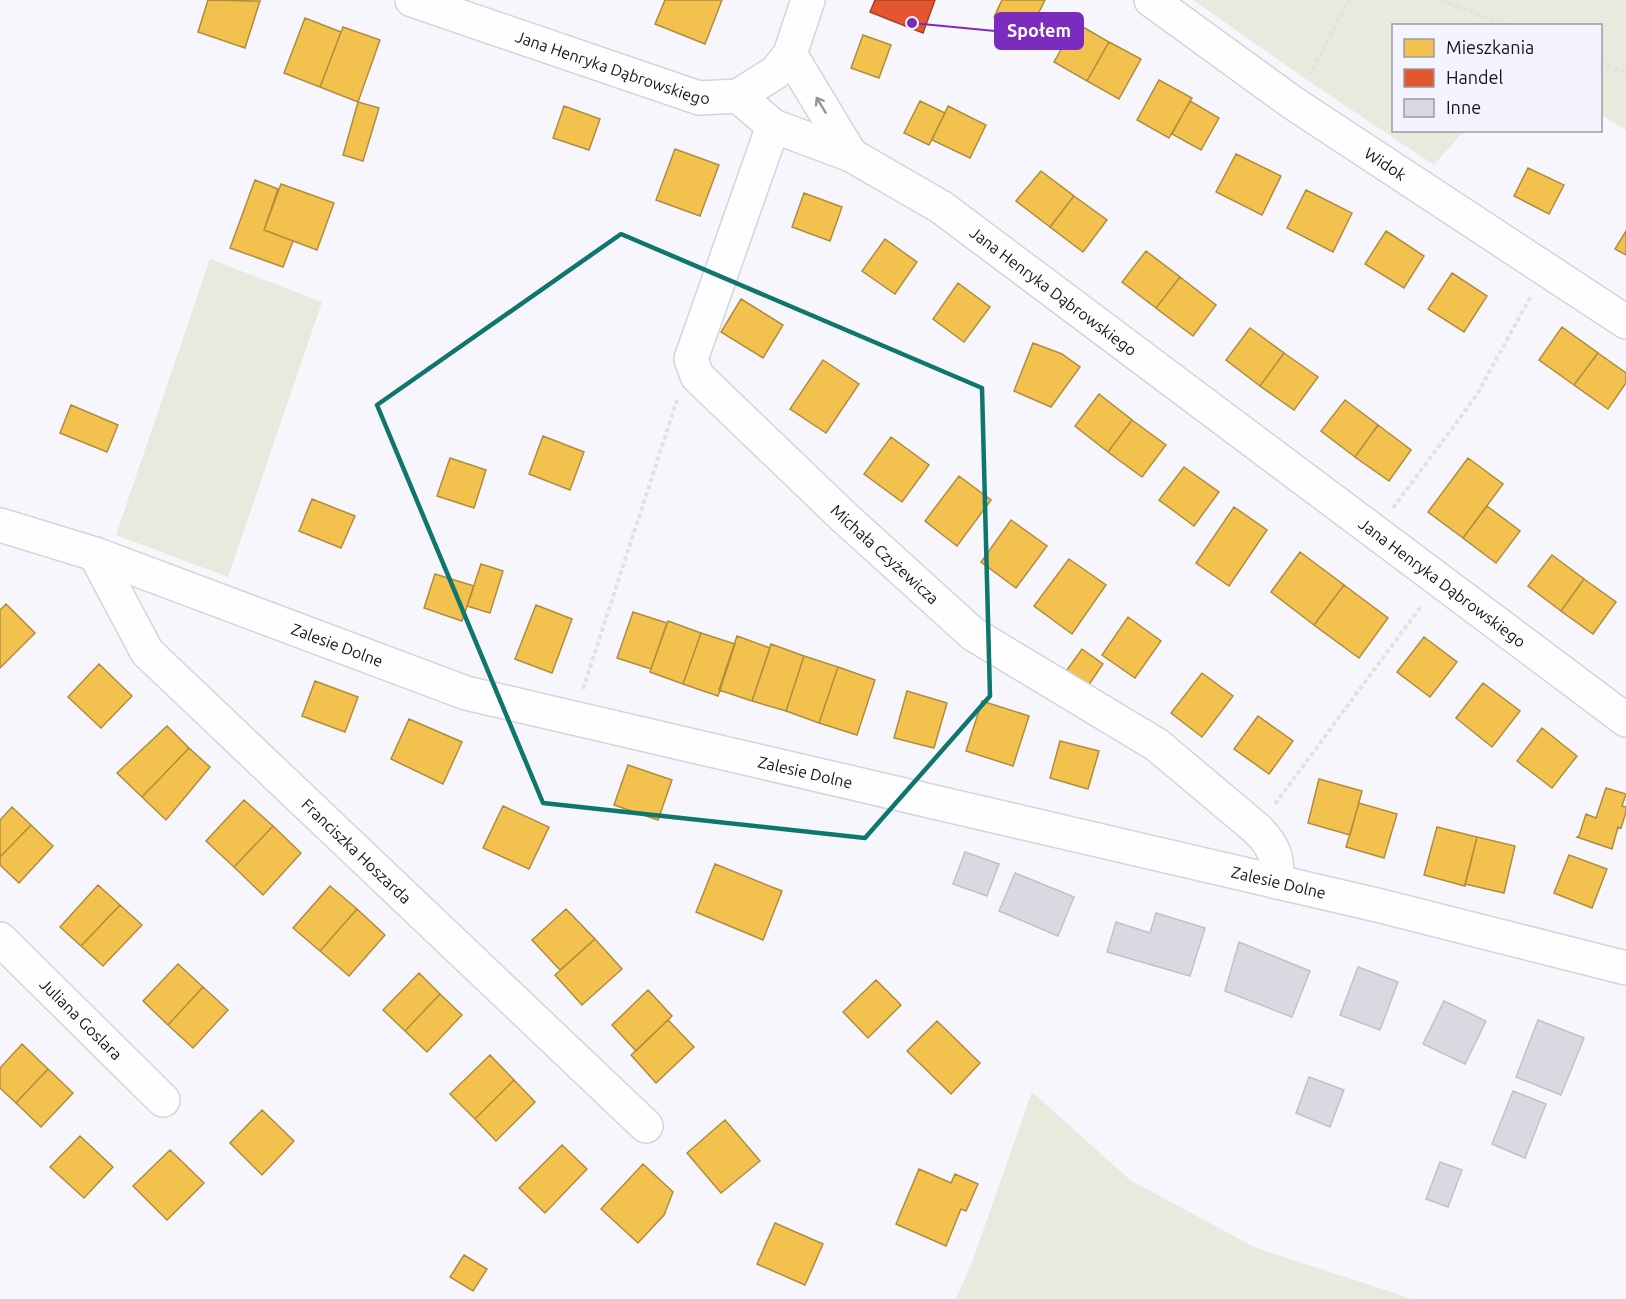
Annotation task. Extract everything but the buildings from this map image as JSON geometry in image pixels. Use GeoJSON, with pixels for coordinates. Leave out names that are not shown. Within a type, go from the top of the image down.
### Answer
{"type":"FeatureCollection","features":[{"type":"Feature","properties":{"kind":"street","name":"Jana Henryka Dąbrowskiego"},"geometry":{"type":"LineString","coordinates":[[412,0],[699,98],[738,96],[773,126],[851,155],[941,207],[1626,720]]}},
{"type":"Feature","properties":{"kind":"street"},"geometry":{"type":"LineString","coordinates":[[738,96],[776,72],[790,54],[808,0]]}},
{"type":"Feature","properties":{"kind":"street","name":"Widok"},"geometry":{"type":"LineString","coordinates":[[1151,0],[1293,103],[1626,322]]}},
{"type":"Feature","properties":{"kind":"street"},"geometry":{"type":"LineString","coordinates":[[790,54],[851,155]]}},
{"type":"Feature","properties":{"kind":"street"},"geometry":{"type":"LineString","coordinates":[[691,359],[773,126]]}},
{"type":"Feature","properties":{"kind":"street","name":"Michała Czyżewicza"},"geometry":{"type":"LineString","coordinates":[[691,359],[697,376],[845,518],[973,634],[1157,745],[1257,829],[1270,843],[1278,865],[1276,882]]}},
{"type":"Feature","properties":{"kind":"street","name":"Zalesie Dolne"},"geometry":{"type":"LineString","coordinates":[[0,525],[95,554],[466,693],[1276,882],[1626,968]]}},
{"type":"Feature","properties":{"kind":"street","name":"Franciszka Hoszarda"},"geometry":{"type":"LineString","coordinates":[[95,554],[147,652],[646,1126]]}},
{"type":"Feature","properties":{"kind":"street","name":"Juliana Goslara"},"geometry":{"type":"LineString","coordinates":[[0,939],[163,1100]]}},
{"type":"Feature","properties":{"kind":"path"},"geometry":{"type":"LineString","coordinates":[[1307,80],[1349,0]]}},
{"type":"Feature","properties":{"kind":"path"},"geometry":{"type":"LineString","coordinates":[[1441,0],[1503,24]]}},
{"type":"Feature","properties":{"kind":"path"},"geometry":{"type":"LineString","coordinates":[[1602,64],[1626,73]]}},
{"type":"Feature","properties":{"kind":"path"},"geometry":{"type":"LineString","coordinates":[[1375,532],[1476,396],[1546,269]]}},
{"type":"Feature","properties":{"kind":"path"},"geometry":{"type":"LineString","coordinates":[[573,719],[691,359]]}},
{"type":"Feature","properties":{"kind":"path"},"geometry":{"type":"LineString","coordinates":[[1257,829],[1439,582]]}},
{"type":"Feature","properties":{"kind":"highlighted area"},"geometry":{"type":"Polygon","coordinates":[[[621,234],[982,388],[990,696],[865,838],[543,803],[377,405],[621,234]]]}},
{"type":"Feature","properties":{"kind":"shaded area"},"geometry":{"type":"Polygon","coordinates":[[[1193,0],[1626,0],[1626,130],[1602,116],[1602,24],[1392,24],[1392,132],[1463,132],[1434,165],[1193,0]]]}},
{"type":"Feature","properties":{"kind":"shaded area"},"geometry":{"type":"Polygon","coordinates":[[[210,259],[322,302],[228,577],[116,535],[210,259]]]}},
{"type":"Feature","properties":{"kind":"shaded area"},"geometry":{"type":"Polygon","coordinates":[[[1032,1092],[1130,1180],[1254,1247],[1412,1299],[956,1299],[971,1265],[1032,1092]]]}},
{"type":"Feature","properties":{"kind":"place","name":"Społem"},"geometry":{"type":"Point","coordinates":[912,23]}}]}
